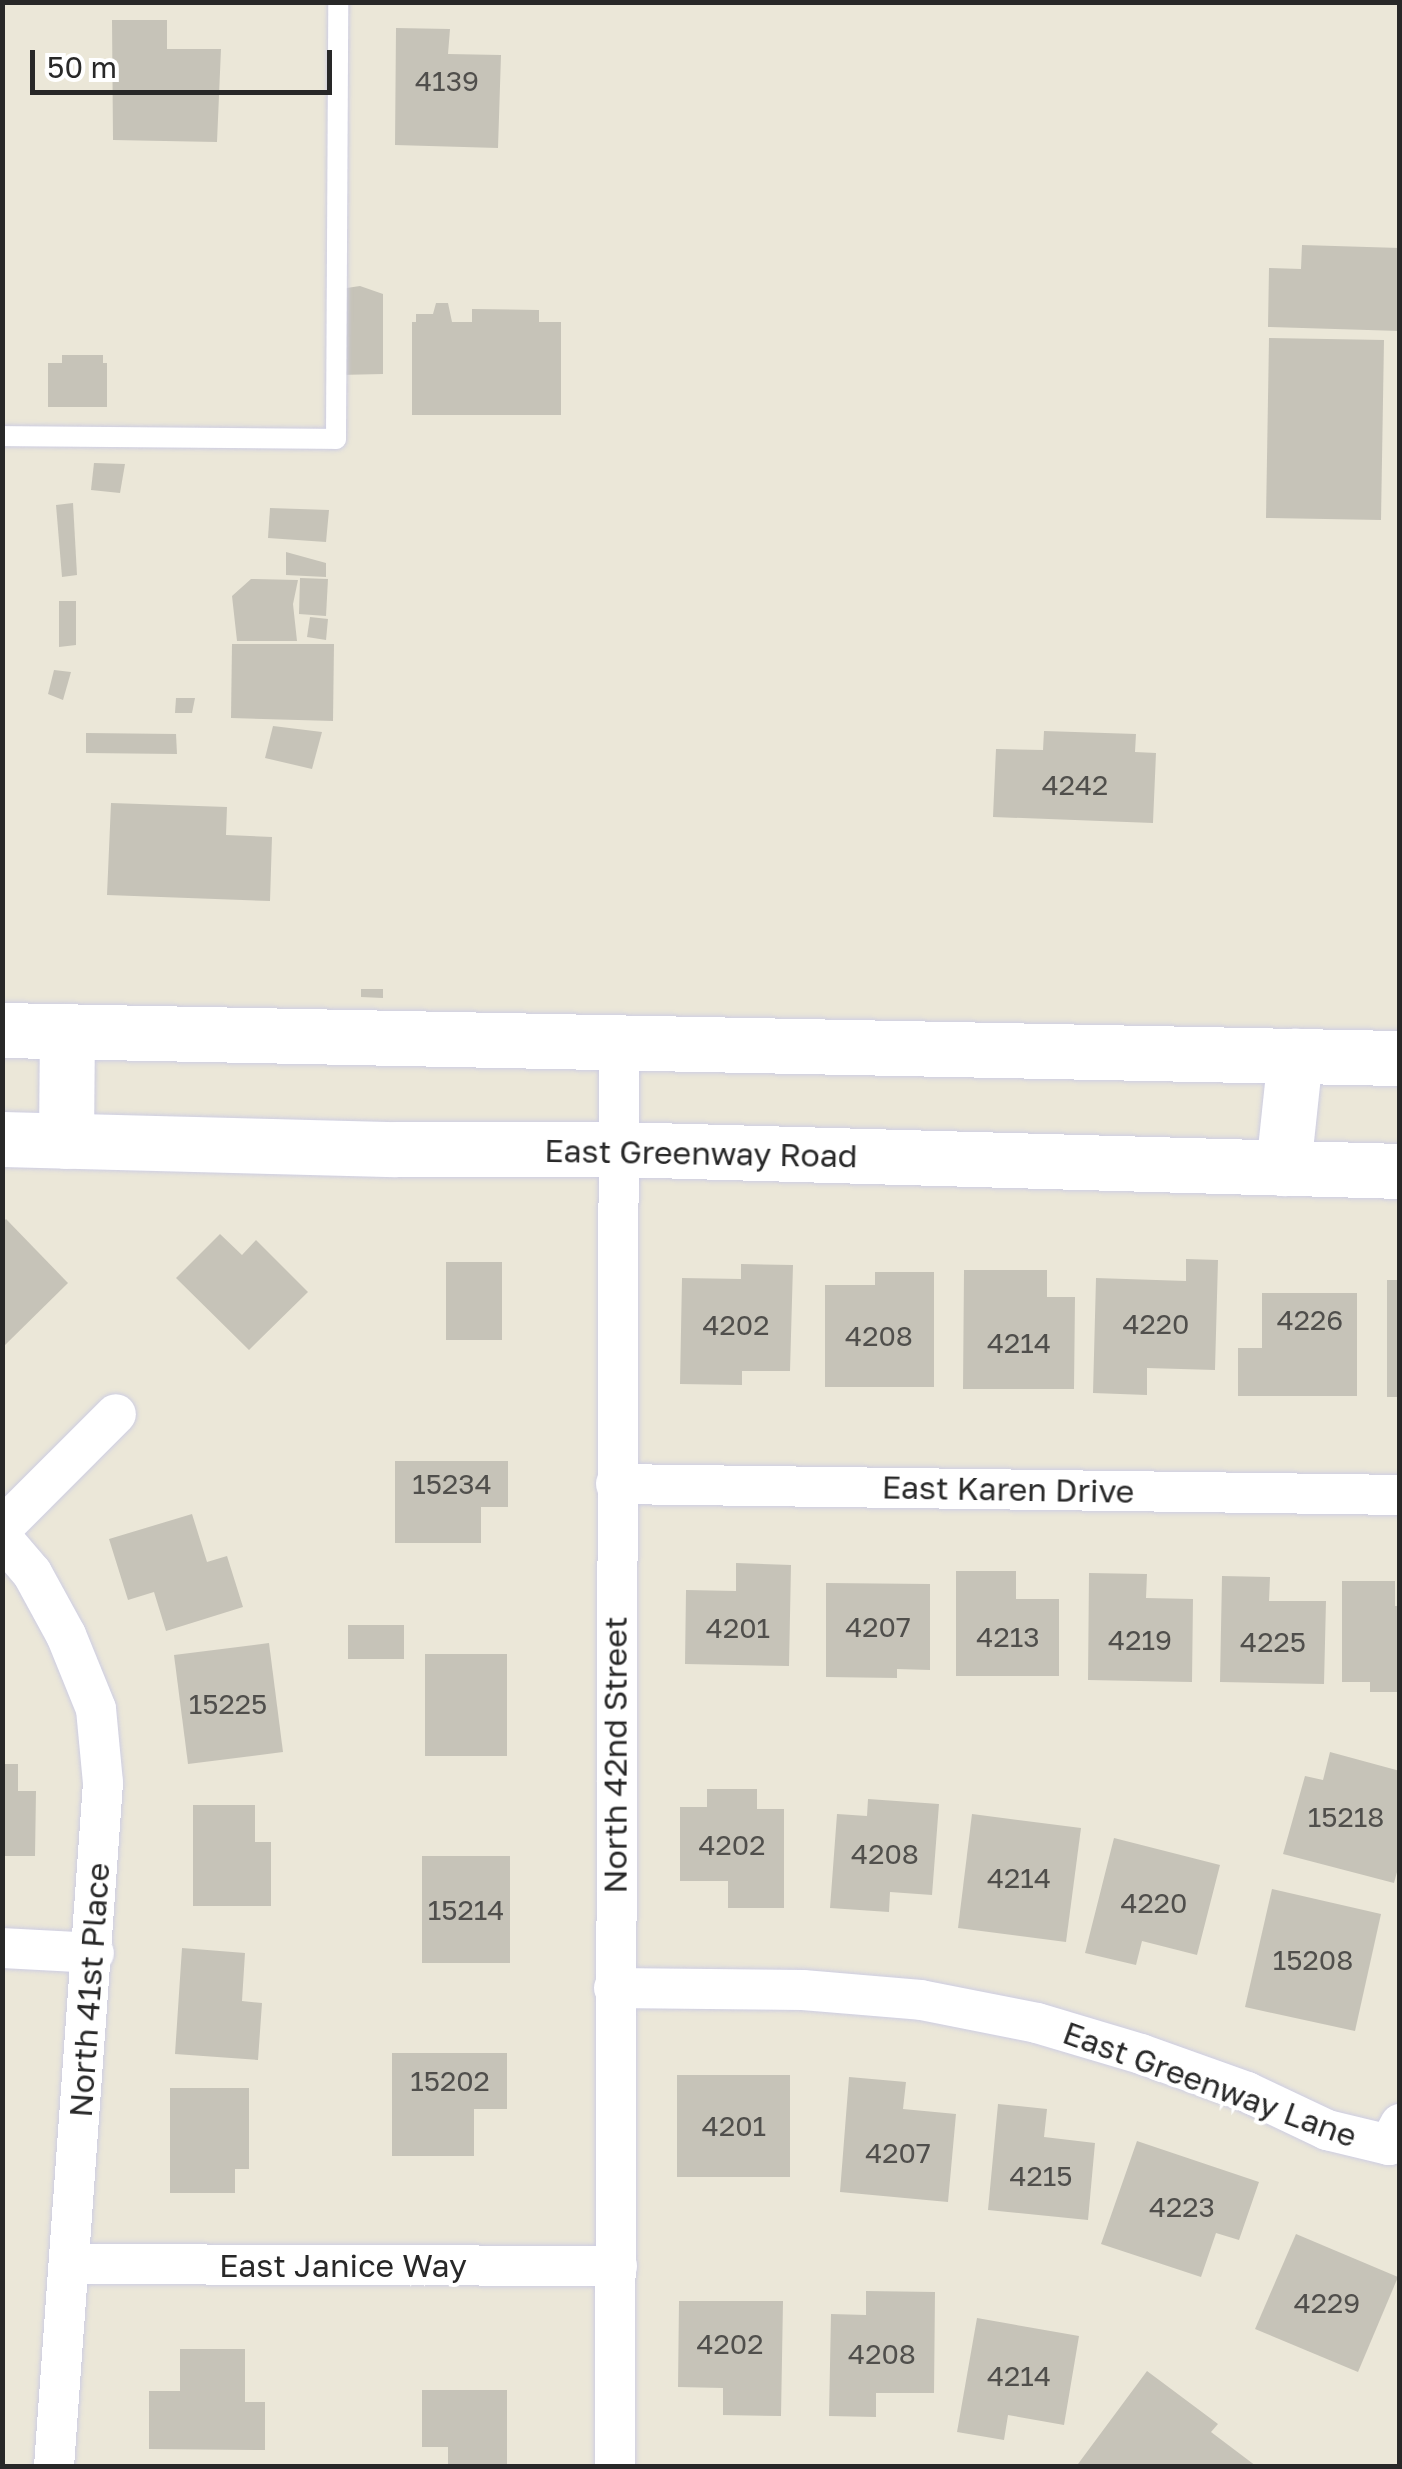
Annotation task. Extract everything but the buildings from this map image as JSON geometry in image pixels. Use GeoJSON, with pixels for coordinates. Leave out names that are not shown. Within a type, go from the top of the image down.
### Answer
{"type":"FeatureCollection","features":[{"type":"Feature","properties":{"kind":"main road"},"geometry":{"type":"LineString","coordinates":[[2,1030],[1400,1058]]}},
{"type":"Feature","properties":{"kind":"main road"},"geometry":{"type":"LineString","coordinates":[[66,1141],[67,1031]]}},
{"type":"Feature","properties":{"kind":"main road"},"geometry":{"type":"LineString","coordinates":[[1283,1168],[1294,1056]]}},
{"type":"Feature","properties":{"kind":"main road","name":"East Greenway Road"},"geometry":{"type":"LineString","coordinates":[[2,1139],[396,1150],[618,1149],[1400,1171]]}},
{"type":"Feature","properties":{"kind":"street","name":"North 42nd Street"},"geometry":{"type":"LineString","coordinates":[[615,2466],[619,1042]]}},
{"type":"Feature","properties":{"kind":"street"},"geometry":{"type":"LineString","coordinates":[[2,1528],[116,1414]]}},
{"type":"Feature","properties":{"kind":"street","name":"East Karen Drive"},"geometry":{"type":"LineString","coordinates":[[616,1484],[1400,1495]]}},
{"type":"Feature","properties":{"kind":"street","name":"North 41st Place"},"geometry":{"type":"LineString","coordinates":[[2,1538],[32,1573],[96,1709],[103,1783],[94,1953],[54,2466]]}},
{"type":"Feature","properties":{"kind":"street"},"geometry":{"type":"LineString","coordinates":[[2,1948],[94,1953]]}},
{"type":"Feature","properties":{"kind":"street","name":"East Greenway Lane"},"geometry":{"type":"LineString","coordinates":[[614,1988],[822,1992],[921,2000],[1036,2023],[1248,2092],[1327,2130],[1394,2135]]}},
{"type":"Feature","properties":{"kind":"street","name":"East Janice Way"},"geometry":{"type":"LineString","coordinates":[[69,2264],[616,2266]]}},
{"type":"Feature","properties":{"kind":"lane"},"geometry":{"type":"LineString","coordinates":[[2,436],[336,439],[338,2]]}}]}
